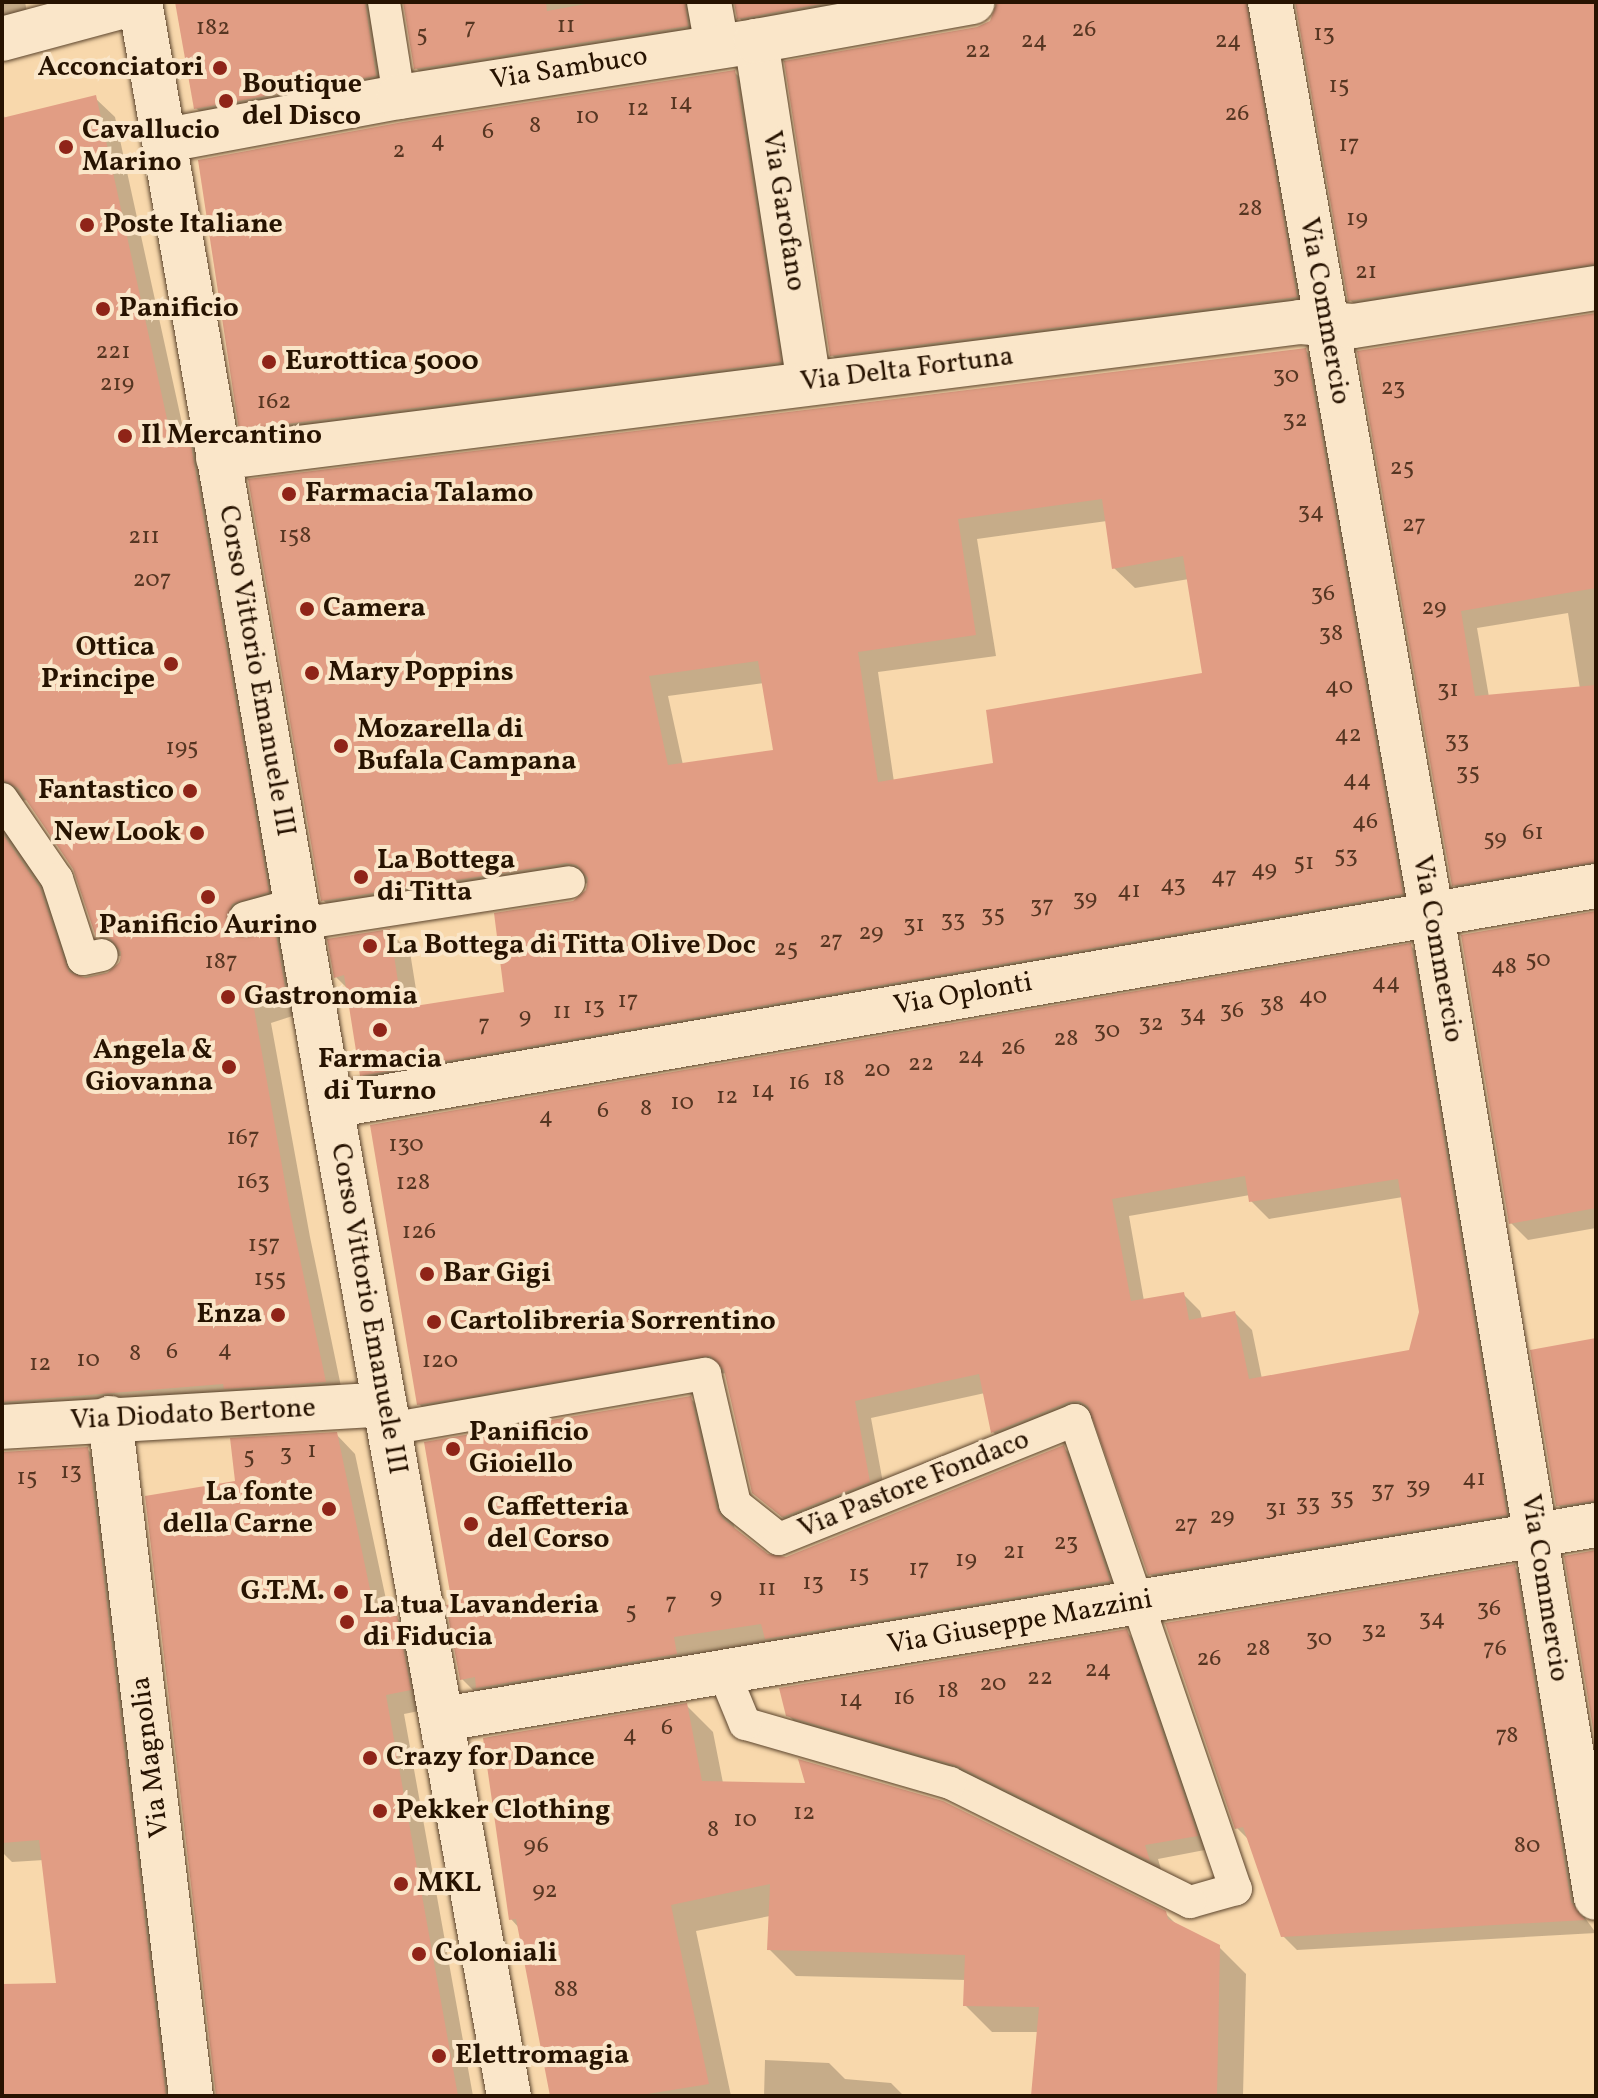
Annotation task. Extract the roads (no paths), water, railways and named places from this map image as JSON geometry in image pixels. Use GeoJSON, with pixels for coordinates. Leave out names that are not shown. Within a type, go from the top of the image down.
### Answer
{"type":"FeatureCollection","features":[{"type":"Feature","properties":{"kind":"street"},"geometry":{"type":"LineString","coordinates":[[2,39],[140,2]]}},
{"type":"Feature","properties":{"kind":"street","name":"Corso Vittorio Emanuele III"},"geometry":{"type":"LineString","coordinates":[[140,2],[331,1106],[509,2096]]}},
{"type":"Feature","properties":{"kind":"street","name":"Via Garofano"},"geometry":{"type":"LineString","coordinates":[[709,2],[737,43],[809,382]]}},
{"type":"Feature","properties":{"kind":"street","name":"Via Sambuco"},"geometry":{"type":"LineString","coordinates":[[166,140],[399,97],[973,2]]}},
{"type":"Feature","properties":{"kind":"street","name":"Via Commercio"},"geometry":{"type":"LineString","coordinates":[[1270,2],[1431,913],[1596,1898]]}},
{"type":"Feature","properties":{"kind":"street","name":"Via Delta Fortuna"},"geometry":{"type":"LineString","coordinates":[[218,458],[1300,322],[1353,326],[1596,288]]}},
{"type":"Feature","properties":{"kind":"street","name":"Via Oplonti"},"geometry":{"type":"LineString","coordinates":[[331,1106],[1596,886]]}},
{"type":"Feature","properties":{"kind":"street","name":"Via Diodato Bertone"},"geometry":{"type":"LineString","coordinates":[[2,1427],[110,1418],[387,1417]]}},
{"type":"Feature","properties":{"kind":"street","name":"Via Magnolia"},"geometry":{"type":"LineString","coordinates":[[110,1418],[191,2096]]}},
{"type":"Feature","properties":{"kind":"street","name":"Via Giuseppe Mazzini"},"geometry":{"type":"LineString","coordinates":[[443,1719],[1596,1525]]}},
{"type":"Feature","properties":{"kind":"lane"},"geometry":{"type":"LineString","coordinates":[[384,2],[399,97]]}},
{"type":"Feature","properties":{"kind":"lane"},"geometry":{"type":"LineString","coordinates":[[2,799],[57,879],[83,959],[102,955]]}},
{"type":"Feature","properties":{"kind":"lane"},"geometry":{"type":"LineString","coordinates":[[245,918],[569,882]]}},
{"type":"Feature","properties":{"kind":"lane","name":"Via Pastore Fondaco"},"geometry":{"type":"LineString","coordinates":[[387,1417],[705,1374],[735,1504],[779,1539],[1075,1420],[1137,1603]]}},
{"type":"Feature","properties":{"kind":"lane"},"geometry":{"type":"LineString","coordinates":[[724,1673],[745,1724],[950,1783],[1190,1902],[1236,1889],[1137,1603]]}},
{"type":"Feature","properties":{"kind":"place","name":"Acconciatori"},"geometry":{"type":"Point","coordinates":[220,68]}},
{"type":"Feature","properties":{"kind":"place","name":"Boutique del Disco"},"geometry":{"type":"Point","coordinates":[226,101]}},
{"type":"Feature","properties":{"kind":"place","name":"Cavallucio Marino"},"geometry":{"type":"Point","coordinates":[66,147]}},
{"type":"Feature","properties":{"kind":"place","name":"Poste Italiane"},"geometry":{"type":"Point","coordinates":[87,225]}},
{"type":"Feature","properties":{"kind":"place","name":"Panificio"},"geometry":{"type":"Point","coordinates":[103,309]}},
{"type":"Feature","properties":{"kind":"place","name":"Eurottica 5000"},"geometry":{"type":"Point","coordinates":[269,362]}},
{"type":"Feature","properties":{"kind":"place","name":"Il Mercantino"},"geometry":{"type":"Point","coordinates":[125,436]}},
{"type":"Feature","properties":{"kind":"place","name":"Farmacia Talamo"},"geometry":{"type":"Point","coordinates":[289,494]}},
{"type":"Feature","properties":{"kind":"place","name":"Camera"},"geometry":{"type":"Point","coordinates":[307,609]}},
{"type":"Feature","properties":{"kind":"place","name":"Ottica Principe"},"geometry":{"type":"Point","coordinates":[171,664]}},
{"type":"Feature","properties":{"kind":"place","name":"Mary Poppins"},"geometry":{"type":"Point","coordinates":[312,673]}},
{"type":"Feature","properties":{"kind":"place","name":"Mozarella di Bufala Campana"},"geometry":{"type":"Point","coordinates":[341,746]}},
{"type":"Feature","properties":{"kind":"place","name":"Fantastico"},"geometry":{"type":"Point","coordinates":[190,791]}},
{"type":"Feature","properties":{"kind":"place","name":"New Look"},"geometry":{"type":"Point","coordinates":[197,833]}},
{"type":"Feature","properties":{"kind":"place","name":"La Bottega di Titta"},"geometry":{"type":"Point","coordinates":[361,877]}},
{"type":"Feature","properties":{"kind":"place","name":"Panificio Aurino"},"geometry":{"type":"Point","coordinates":[208,897]}},
{"type":"Feature","properties":{"kind":"place","name":"La Bottega di Titta Olive Doc"},"geometry":{"type":"Point","coordinates":[370,946]}},
{"type":"Feature","properties":{"kind":"place","name":"Gastronomia"},"geometry":{"type":"Point","coordinates":[228,997]}},
{"type":"Feature","properties":{"kind":"place","name":"Farmacia di Turno"},"geometry":{"type":"Point","coordinates":[380,1030]}},
{"type":"Feature","properties":{"kind":"place","name":"Angela & Giovanna"},"geometry":{"type":"Point","coordinates":[229,1067]}},
{"type":"Feature","properties":{"kind":"place","name":"Bar Gigi"},"geometry":{"type":"Point","coordinates":[427,1274]}},
{"type":"Feature","properties":{"kind":"place","name":"Enza"},"geometry":{"type":"Point","coordinates":[278,1315]}},
{"type":"Feature","properties":{"kind":"place","name":"Cartolibreria Sorrentino"},"geometry":{"type":"Point","coordinates":[434,1322]}},
{"type":"Feature","properties":{"kind":"place","name":"Panificio Gioiello"},"geometry":{"type":"Point","coordinates":[453,1449]}},
{"type":"Feature","properties":{"kind":"place","name":"La fonte della Carne"},"geometry":{"type":"Point","coordinates":[329,1509]}},
{"type":"Feature","properties":{"kind":"place","name":"Caffetteria del Corso"},"geometry":{"type":"Point","coordinates":[471,1524]}},
{"type":"Feature","properties":{"kind":"place","name":"G.T.M."},"geometry":{"type":"Point","coordinates":[341,1592]}},
{"type":"Feature","properties":{"kind":"place","name":"La tua Lavanderia di Fiducia"},"geometry":{"type":"Point","coordinates":[347,1622]}},
{"type":"Feature","properties":{"kind":"place","name":"Crazy for Dance"},"geometry":{"type":"Point","coordinates":[370,1758]}},
{"type":"Feature","properties":{"kind":"place","name":"Pekker Clothing"},"geometry":{"type":"Point","coordinates":[380,1811]}},
{"type":"Feature","properties":{"kind":"place","name":"MKL"},"geometry":{"type":"Point","coordinates":[401,1884]}},
{"type":"Feature","properties":{"kind":"place","name":"Coloniali"},"geometry":{"type":"Point","coordinates":[419,1954]}},
{"type":"Feature","properties":{"kind":"place","name":"Elettromagia"},"geometry":{"type":"Point","coordinates":[439,2056]}}]}
